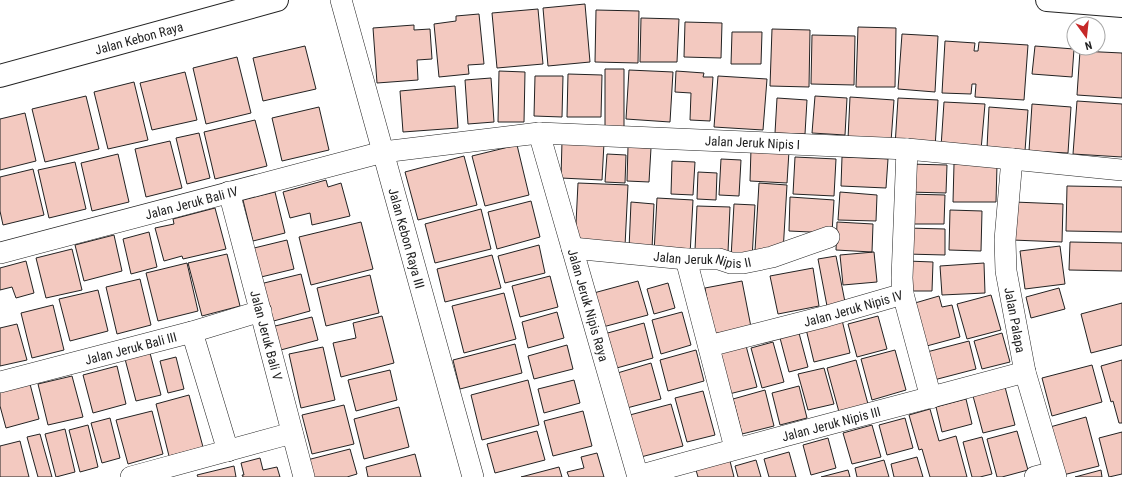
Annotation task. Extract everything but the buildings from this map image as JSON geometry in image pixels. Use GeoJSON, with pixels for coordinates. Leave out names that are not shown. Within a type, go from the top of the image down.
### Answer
{"type":"FeatureCollection","features":[{"type":"Feature","properties":{"kind":"street","name":"Jalan Kebon Raya"},"geometry":{"type":"LineString","coordinates":[[0,76],[277,0]]}},
{"type":"Feature","properties":{"kind":"street","name":"Jalan Kebon Raya III"},"geometry":{"type":"LineString","coordinates":[[341,0],[473,477]]}},
{"type":"Feature","properties":{"kind":"street"},"geometry":{"type":"LineString","coordinates":[[1047,0],[1122,6]]}},
{"type":"Feature","properties":{"kind":"street","name":"Jalan Jeruk Nipis I"},"geometry":{"type":"LineString","coordinates":[[383,152],[539,133],[907,149],[1122,170]]}},
{"type":"Feature","properties":{"kind":"street","name":"Jalan Jeruk Nipis Raya"},"geometry":{"type":"LineString","coordinates":[[539,133],[638,476]]}},
{"type":"Feature","properties":{"kind":"street","name":"Jalan Jeruk Nipis IV"},"geometry":{"type":"LineString","coordinates":[[710,346],[827,316],[903,294],[902,271],[907,149]]}},
{"type":"Feature","properties":{"kind":"street","name":"Jalan Jeruk Bali IV"},"geometry":{"type":"LineString","coordinates":[[0,254],[383,152]]}},
{"type":"Feature","properties":{"kind":"street","name":"Jalan Palapa"},"geometry":{"type":"LineString","coordinates":[[1012,159],[1005,240],[1006,271],[1025,372],[1048,475]]}},
{"type":"Feature","properties":{"kind":"street","name":"Jalan Jeruk Bali V"},"geometry":{"type":"LineString","coordinates":[[229,192],[304,477]]}},
{"type":"Feature","properties":{"kind":"street","name":"Jalan Jeruk Nipis II"},"geometry":{"type":"LineString","coordinates":[[572,248],[686,259],[719,259],[731,263],[743,263],[772,257],[828,237]]}},
{"type":"Feature","properties":{"kind":"street"},"geometry":{"type":"LineString","coordinates":[[686,259],[710,346],[735,448]]}},
{"type":"Feature","properties":{"kind":"street"},"geometry":{"type":"LineString","coordinates":[[903,294],[931,398]]}},
{"type":"Feature","properties":{"kind":"street","name":"Jalan Jeruk Bali III"},"geometry":{"type":"LineString","coordinates":[[0,382],[192,332],[261,311]]}},
{"type":"Feature","properties":{"kind":"street"},"geometry":{"type":"LineString","coordinates":[[192,332],[228,451]]}},
{"type":"Feature","properties":{"kind":"street","name":"Jalan Jeruk Nipis III"},"geometry":{"type":"LineString","coordinates":[[638,476],[735,448],[931,398],[1025,372]]}},
{"type":"Feature","properties":{"kind":"street"},"geometry":{"type":"LineString","coordinates":[[131,477],[292,433]]}}]}
